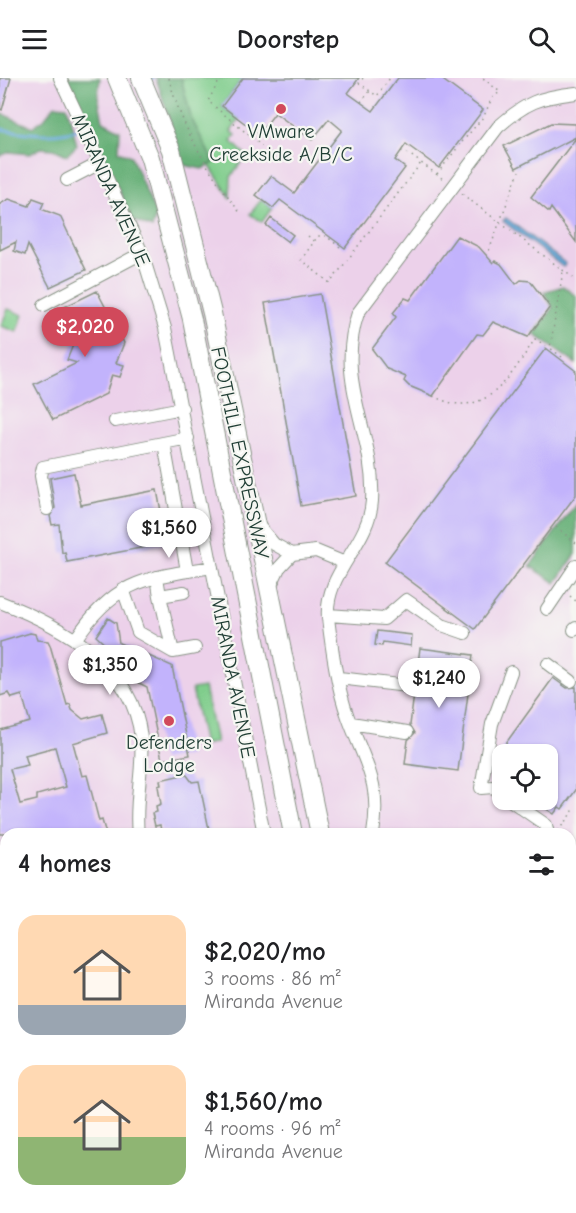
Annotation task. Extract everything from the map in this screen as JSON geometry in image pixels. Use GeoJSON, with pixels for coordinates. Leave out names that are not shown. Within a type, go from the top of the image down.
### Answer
{"type":"FeatureCollection","features":[{"type":"Feature","properties":{"kind":"highway","name":"FOOTHILL EXPRESSWAY"},"geometry":{"type":"LineString","coordinates":[[117,78],[150,158],[192,319],[292,828]]}},
{"type":"Feature","properties":{"kind":"highway","name":"FOOTHILL EXPRESSWAY"},"geometry":{"type":"LineString","coordinates":[[141,78],[174,162],[212,313],[253,520],[319,828]]}},
{"type":"Feature","properties":{"kind":"street","name":"MIRANDA AVENUE"},"geometry":{"type":"LineString","coordinates":[[60,78],[142,253],[165,328],[263,828]]}},
{"type":"Feature","properties":{"kind":"street"},"geometry":{"type":"LineString","coordinates":[[374,828],[377,816],[375,791],[365,753],[351,723],[339,678],[328,615],[333,585],[361,538],[372,501],[369,464],[350,364],[351,335],[358,313],[498,127],[522,106],[546,96],[576,93]]}},
{"type":"Feature","properties":{"kind":"street"},"geometry":{"type":"LineString","coordinates":[[68,180],[100,163]]}},
{"type":"Feature","properties":{"kind":"street"},"geometry":{"type":"LineString","coordinates":[[44,305],[142,253]]}},
{"type":"Feature","properties":{"kind":"street"},"geometry":{"type":"LineString","coordinates":[[115,421],[182,408]]}},
{"type":"Feature","properties":{"kind":"street"},"geometry":{"type":"LineString","coordinates":[[46,509],[41,476],[43,467],[188,438]]}},
{"type":"Feature","properties":{"kind":"street"},"geometry":{"type":"LineString","coordinates":[[164,443],[187,571]]}},
{"type":"Feature","properties":{"kind":"street"},"geometry":{"type":"LineString","coordinates":[[253,520],[274,544],[292,554],[316,551],[345,563]]}},
{"type":"Feature","properties":{"kind":"street"},"geometry":{"type":"LineString","coordinates":[[268,589],[279,568],[292,554]]}},
{"type":"Feature","properties":{"kind":"street"},"geometry":{"type":"LineString","coordinates":[[547,609],[576,566]]}},
{"type":"Feature","properties":{"kind":"street"},"geometry":{"type":"LineString","coordinates":[[75,640],[91,616],[123,589],[140,581],[212,567]]}},
{"type":"Feature","properties":{"kind":"street"},"geometry":{"type":"LineString","coordinates":[[157,577],[173,652]]}},
{"type":"Feature","properties":{"kind":"street"},"geometry":{"type":"LineString","coordinates":[[123,589],[138,632],[173,652],[195,648]]}},
{"type":"Feature","properties":{"kind":"street"},"geometry":{"type":"LineString","coordinates":[[160,596],[184,592]]}},
{"type":"Feature","properties":{"kind":"street"},"geometry":{"type":"LineString","coordinates":[[328,615],[384,619],[406,600],[442,625],[465,633]]}},
{"type":"Feature","properties":{"kind":"street"},"geometry":{"type":"LineString","coordinates":[[0,602],[40,618],[92,651],[112,671],[134,709],[141,736],[142,762],[136,796],[138,828]]}},
{"type":"Feature","properties":{"kind":"street"},"geometry":{"type":"LineString","coordinates":[[548,664],[571,681]]}},
{"type":"Feature","properties":{"kind":"street"},"geometry":{"type":"LineString","coordinates":[[492,787],[481,788],[492,724],[511,672]]}},
{"type":"Feature","properties":{"kind":"street"},"geometry":{"type":"LineString","coordinates":[[339,678],[407,686]]}},
{"type":"Feature","properties":{"kind":"street"},"geometry":{"type":"LineString","coordinates":[[351,723],[407,732]]}},
{"type":"Feature","properties":{"kind":"street"},"geometry":{"type":"LineString","coordinates":[[524,810],[548,828]]}},
{"type":"Feature","properties":{"kind":"path"},"geometry":{"type":"LineString","coordinates":[[169,78],[183,120],[198,150],[216,181],[241,214]]}},
{"type":"Feature","properties":{"kind":"path"},"geometry":{"type":"LineString","coordinates":[[221,78],[208,101],[262,146]]}},
{"type":"Feature","properties":{"kind":"path"},"geometry":{"type":"LineString","coordinates":[[363,78],[359,83],[377,96],[390,78]]}},
{"type":"Feature","properties":{"kind":"path"},"geometry":{"type":"LineString","coordinates":[[437,175],[461,141],[484,116],[492,98],[500,92],[483,78]]}},
{"type":"Feature","properties":{"kind":"path"},"geometry":{"type":"LineString","coordinates":[[361,102],[370,91]]}},
{"type":"Feature","properties":{"kind":"path"},"geometry":{"type":"LineString","coordinates":[[401,152],[421,163],[448,184]]}},
{"type":"Feature","properties":{"kind":"path"},"geometry":{"type":"LineString","coordinates":[[340,247],[328,236],[318,236],[301,260],[330,283],[421,163]]}},
{"type":"Feature","properties":{"kind":"path"},"geometry":{"type":"LineString","coordinates":[[487,256],[519,171]]}},
{"type":"Feature","properties":{"kind":"path"},"geometry":{"type":"LineString","coordinates":[[459,191],[576,280]]}},
{"type":"Feature","properties":{"kind":"path"},"geometry":{"type":"LineString","coordinates":[[308,236],[315,241]]}},
{"type":"Feature","properties":{"kind":"path"},"geometry":{"type":"LineString","coordinates":[[550,348],[561,275],[564,271]]}},
{"type":"Feature","properties":{"kind":"path"},"geometry":{"type":"LineString","coordinates":[[433,396],[458,405],[474,404],[498,389],[535,339],[562,357]]}},
{"type":"Feature","properties":{"kind":"path"},"geometry":{"type":"LineString","coordinates":[[556,527],[576,543]]}},
{"type":"Feature","properties":{"kind":"path"},"geometry":{"type":"LineString","coordinates":[[568,595],[576,601]]}},
{"type":"Feature","properties":{"kind":"path"},"geometry":{"type":"LineString","coordinates":[[560,828],[576,807]]}},
{"type":"Feature","properties":{"kind":"shaded area"},"geometry":{"type":"Polygon","coordinates":[[[0,78],[576,78],[576,828],[0,828],[0,78]]]}},
{"type":"Feature","properties":{"kind":"green space"},"geometry":{"type":"Polygon","coordinates":[[[65,78],[100,78],[98,96],[103,121],[120,130],[119,151],[131,156],[156,215],[152,228],[133,220],[65,78]]]}},
{"type":"Feature","properties":{"kind":"green space"},"geometry":{"type":"Polygon","coordinates":[[[156,78],[181,78],[191,118],[214,163],[202,169],[184,165],[156,78]]]}},
{"type":"Feature","properties":{"kind":"green space"},"geometry":{"type":"Polygon","coordinates":[[[181,78],[243,78],[222,106],[240,119],[231,131],[236,135],[231,141],[246,155],[231,177],[230,197],[209,165],[214,163],[191,118],[181,78]]]}},
{"type":"Feature","properties":{"kind":"green space"},"geometry":{"type":"Polygon","coordinates":[[[55,105],[67,106],[77,145],[67,155],[54,149],[41,148],[30,154],[10,152],[0,156],[0,113],[32,127],[44,119],[55,105]]]}},
{"type":"Feature","properties":{"kind":"green space"},"geometry":{"type":"Polygon","coordinates":[[[261,200],[272,208],[262,222],[250,214],[261,200]]]}},
{"type":"Feature","properties":{"kind":"green space"},"geometry":{"type":"Polygon","coordinates":[[[563,286],[576,296],[576,364],[534,334],[553,308],[544,292],[563,286]]]}},
{"type":"Feature","properties":{"kind":"green space"},"geometry":{"type":"Polygon","coordinates":[[[8,309],[23,315],[17,332],[1,326],[8,309]]]}},
{"type":"Feature","properties":{"kind":"green space"},"geometry":{"type":"Polygon","coordinates":[[[576,503],[576,554],[556,583],[530,566],[576,503]]]}},
{"type":"Feature","properties":{"kind":"green space"},"geometry":{"type":"Polygon","coordinates":[[[204,687],[216,742],[204,745],[192,689],[204,687]]]}},
{"type":"Feature","properties":{"kind":"water"},"geometry":{"type":"Polygon","coordinates":[[[506,218],[566,264],[563,267],[503,221],[506,218]]]}},
{"type":"Feature","properties":{"kind":"building"},"geometry":{"type":"Polygon","coordinates":[[[0,78],[11,78],[2,110],[0,109],[0,78]]]}},
{"type":"Feature","properties":{"kind":"building"},"geometry":{"type":"Polygon","coordinates":[[[243,78],[359,78],[348,93],[373,111],[398,78],[440,78],[483,110],[439,168],[406,144],[395,160],[405,168],[345,248],[280,200],[273,208],[256,195],[271,176],[294,193],[342,130],[329,119],[312,140],[275,113],[259,134],[222,106],[243,78]]]}},
{"type":"Feature","properties":{"kind":"building"},"geometry":{"type":"Polygon","coordinates":[[[551,123],[576,124],[576,137],[516,168],[504,146],[551,123]]]}},
{"type":"Feature","properties":{"kind":"building"},"geometry":{"type":"Polygon","coordinates":[[[576,138],[576,242],[551,208],[549,212],[531,197],[576,138]]]}},
{"type":"Feature","properties":{"kind":"building"},"geometry":{"type":"Polygon","coordinates":[[[33,198],[44,202],[41,209],[60,216],[86,270],[50,287],[28,245],[25,255],[14,251],[16,242],[0,250],[0,204],[9,199],[29,206],[33,198]]]}},
{"type":"Feature","properties":{"kind":"building"},"geometry":{"type":"Polygon","coordinates":[[[271,218],[293,235],[288,242],[266,225],[271,218]]]}},
{"type":"Feature","properties":{"kind":"building"},"geometry":{"type":"Polygon","coordinates":[[[457,236],[479,247],[493,263],[495,261],[501,264],[516,284],[521,280],[530,281],[550,307],[528,337],[493,322],[483,335],[477,334],[433,396],[409,386],[404,381],[406,377],[387,369],[372,349],[396,317],[393,313],[405,298],[410,300],[457,236]]]}},
{"type":"Feature","properties":{"kind":"building"},"geometry":{"type":"Polygon","coordinates":[[[97,291],[124,343],[116,363],[124,365],[120,377],[112,375],[106,394],[53,420],[34,384],[77,363],[67,360],[75,340],[60,309],[97,291]]]}},
{"type":"Feature","properties":{"kind":"building"},"geometry":{"type":"Polygon","coordinates":[[[320,294],[356,496],[301,506],[265,303],[320,294]]]}},
{"type":"Feature","properties":{"kind":"building"},"geometry":{"type":"Polygon","coordinates":[[[546,348],[576,371],[576,495],[475,629],[385,562],[546,348]]]}},
{"type":"Feature","properties":{"kind":"building"},"geometry":{"type":"Polygon","coordinates":[[[74,473],[81,505],[157,490],[167,543],[67,562],[65,552],[62,553],[59,524],[52,525],[50,516],[55,508],[50,478],[74,473]]]}},
{"type":"Feature","properties":{"kind":"building","name":"Defenders Lodge"},"geometry":{"type":"Polygon","coordinates":[[[108,618],[116,623],[119,643],[172,666],[190,755],[162,760],[147,687],[135,681],[136,678],[123,661],[96,636],[108,618]]]}},
{"type":"Feature","properties":{"kind":"building"},"geometry":{"type":"Polygon","coordinates":[[[377,631],[412,635],[411,646],[383,642],[382,646],[375,645],[377,631]]]}},
{"type":"Feature","properties":{"kind":"building"},"geometry":{"type":"Polygon","coordinates":[[[30,633],[35,634],[37,640],[48,641],[67,705],[70,704],[72,710],[83,719],[102,714],[107,733],[73,743],[82,776],[87,775],[99,821],[102,820],[104,828],[0,828],[0,730],[30,722],[22,695],[12,698],[9,693],[0,696],[0,642],[30,633]],[[55,747],[25,755],[28,765],[10,769],[20,804],[37,800],[37,795],[66,787],[55,747]]]}},
{"type":"Feature","properties":{"kind":"building"},"geometry":{"type":"Polygon","coordinates":[[[420,648],[473,655],[458,771],[405,764],[408,740],[415,733],[410,725],[420,648]]]}},
{"type":"Feature","properties":{"kind":"building"},"geometry":{"type":"Polygon","coordinates":[[[553,678],[567,688],[576,687],[576,790],[562,809],[558,808],[558,744],[505,744],[553,678]]]}},
{"type":"Feature","properties":{"kind":"building"},"geometry":{"type":"Polygon","coordinates":[[[186,774],[192,782],[199,781],[209,828],[155,826],[152,813],[157,812],[156,806],[161,804],[158,786],[161,785],[160,780],[186,774]]]}},
{"type":"Feature","properties":{"kind":"waterway"},"geometry":{"type":"LineString","coordinates":[[0,129],[49,134],[78,129]]}},
{"type":"Feature","properties":{"kind":"place","name":"VMware Creekside A/B/C"},"geometry":{"type":"Point","coordinates":[281,109]}},
{"type":"Feature","properties":{"kind":"place","name":"Defenders Lodge"},"geometry":{"type":"Point","coordinates":[169,721]}}]}
